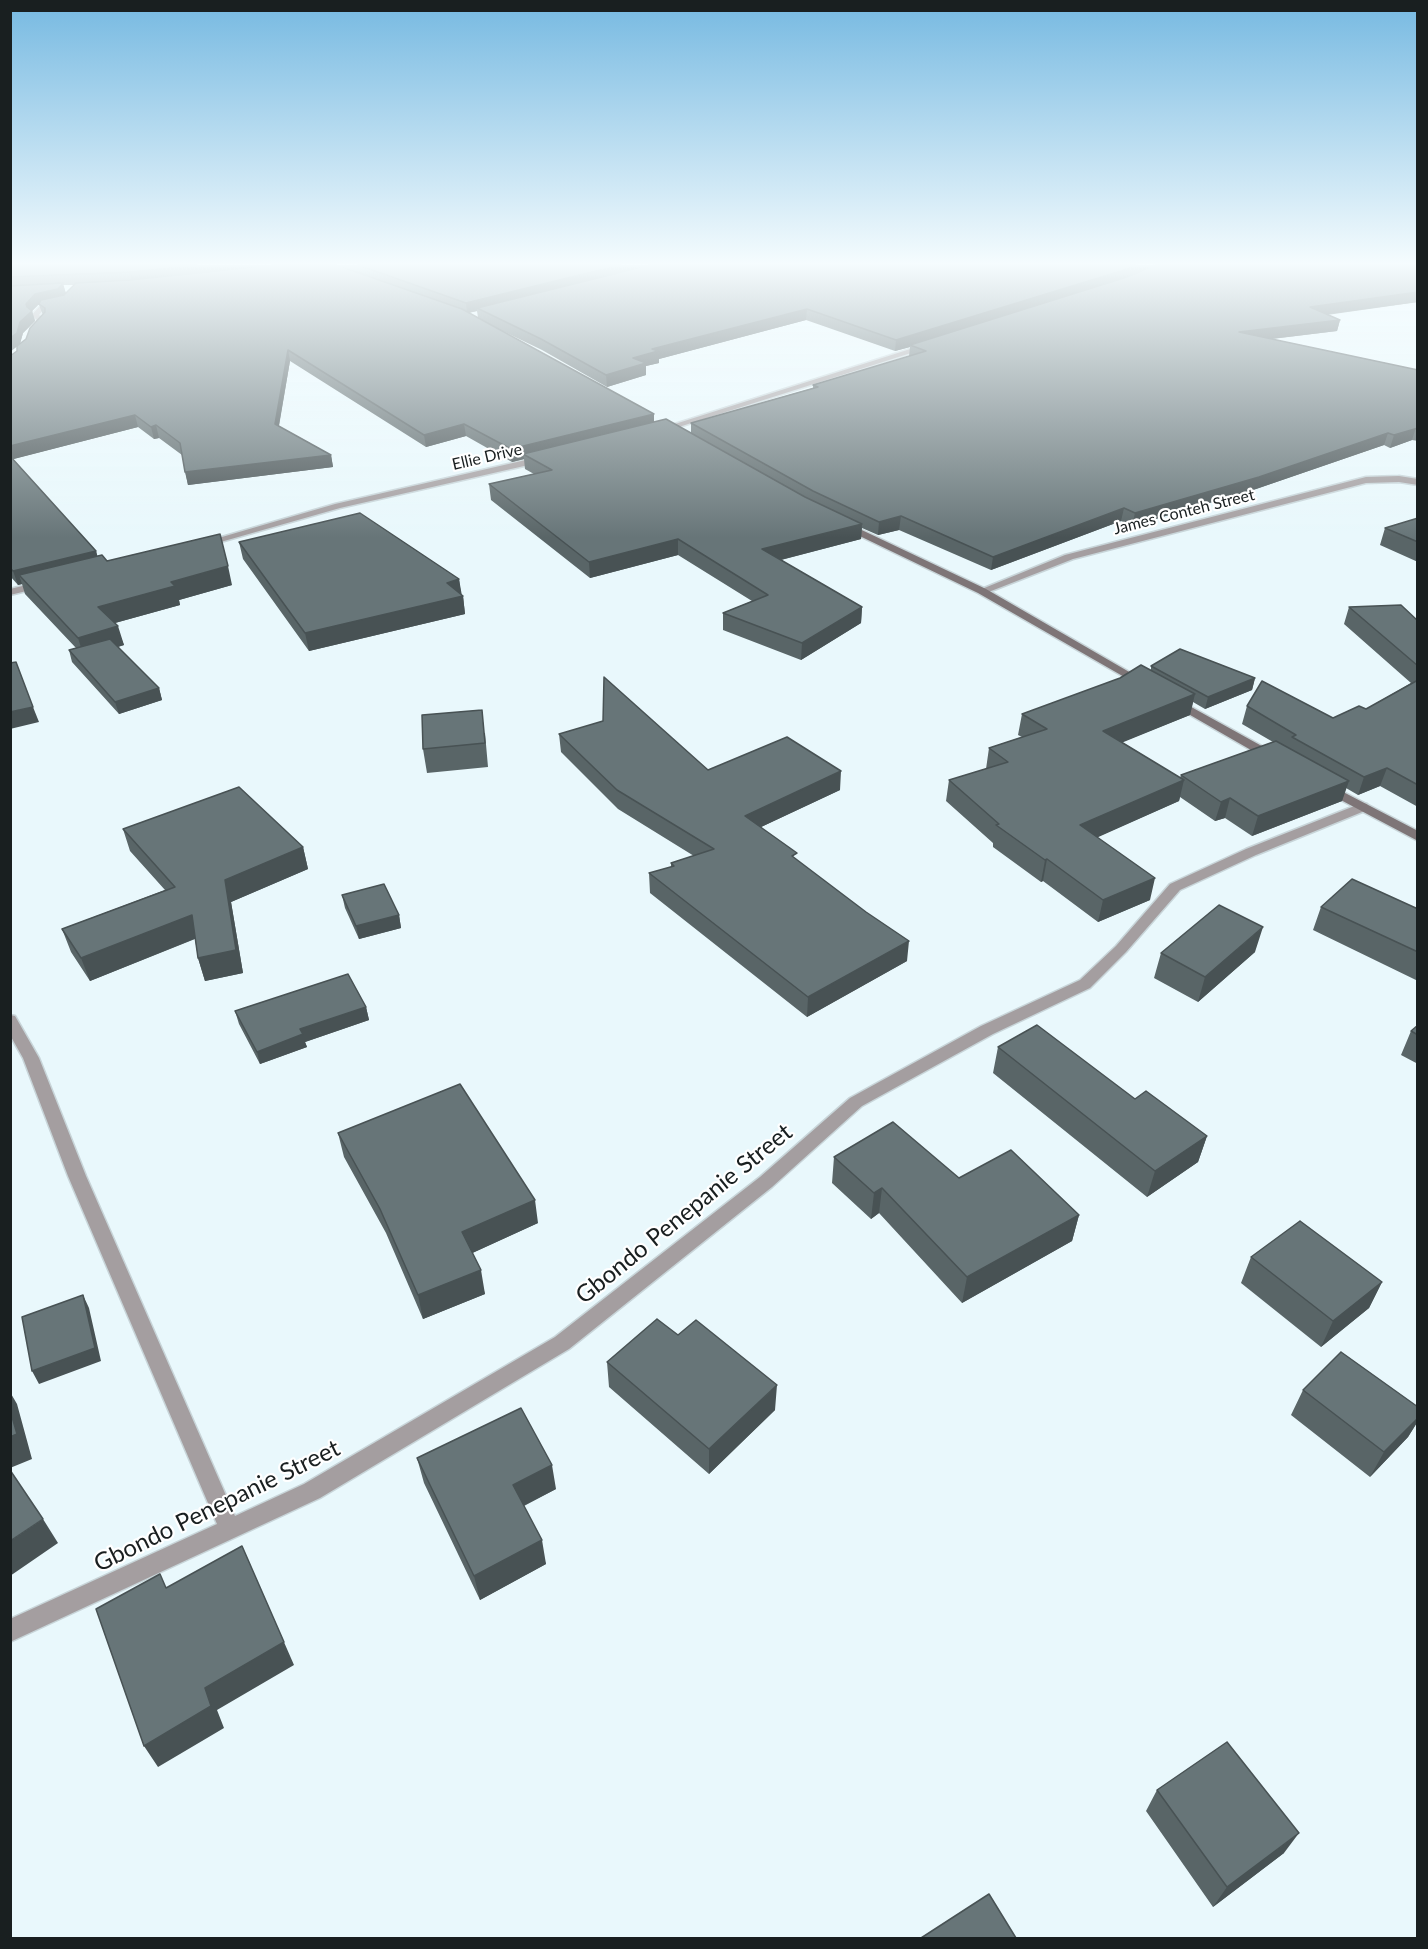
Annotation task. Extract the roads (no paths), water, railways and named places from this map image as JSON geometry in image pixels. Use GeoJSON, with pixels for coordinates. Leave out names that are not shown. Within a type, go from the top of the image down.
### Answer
{"type":"FeatureCollection","features":[{"type":"Feature","properties":{"kind":"main road"},"geometry":{"type":"LineString","coordinates":[[657,422],[677,434]]}},
{"type":"Feature","properties":{"kind":"main road"},"geometry":{"type":"LineString","coordinates":[[839,523],[982,591],[1156,691]]}},
{"type":"Feature","properties":{"kind":"main road"},"geometry":{"type":"LineString","coordinates":[[1167,697],[1280,762]]}},
{"type":"Feature","properties":{"kind":"main road"},"geometry":{"type":"LineString","coordinates":[[1321,784],[1418,837]]}},
{"type":"Feature","properties":{"kind":"street"},"geometry":{"type":"LineString","coordinates":[[646,434],[896,356]]}},
{"type":"Feature","properties":{"kind":"street","name":"Ellie Drive"},"geometry":{"type":"LineString","coordinates":[[197,546],[338,506],[549,458]]}},
{"type":"Feature","properties":{"kind":"street","name":"James Conteh Street"},"geometry":{"type":"LineString","coordinates":[[982,591],[1069,556],[1366,480],[1399,479],[1418,482]]}},
{"type":"Feature","properties":{"kind":"street"},"geometry":{"type":"LineString","coordinates":[[10,592],[54,581]]}},
{"type":"Feature","properties":{"kind":"street","name":"Gbondo Penepanie Street"},"geometry":{"type":"LineString","coordinates":[[10,1631],[312,1491],[562,1343],[766,1182],[856,1102],[987,1030],[1085,984],[1121,949],[1175,887],[1251,852],[1362,807]]}},
{"type":"Feature","properties":{"kind":"street"},"geometry":{"type":"LineString","coordinates":[[10,1020],[31,1058],[77,1176],[229,1528]]}}]}
